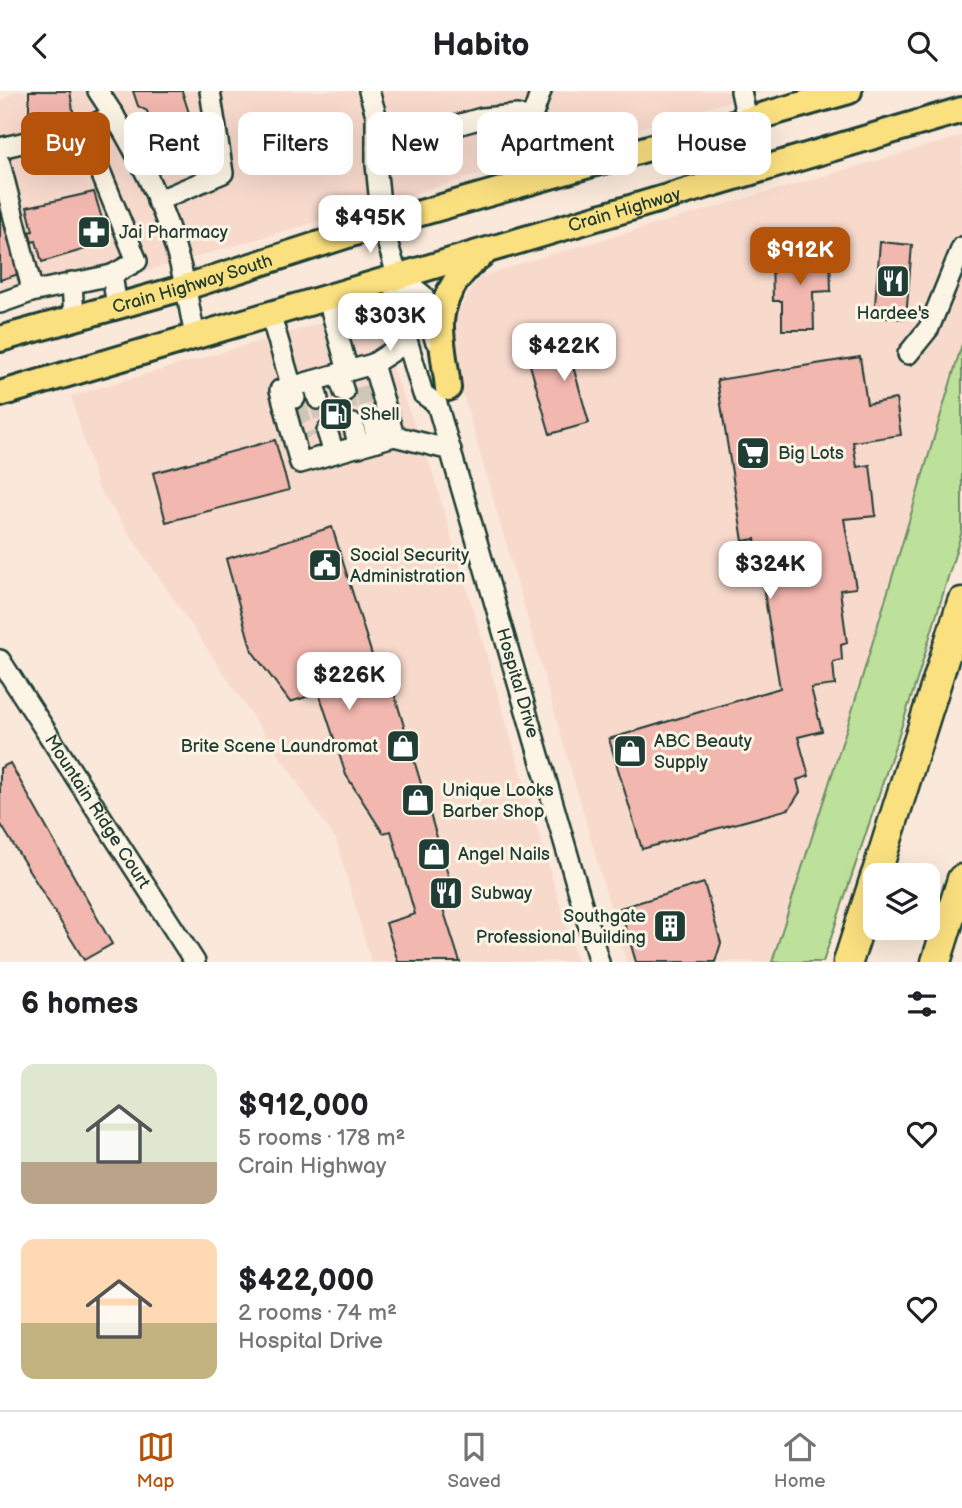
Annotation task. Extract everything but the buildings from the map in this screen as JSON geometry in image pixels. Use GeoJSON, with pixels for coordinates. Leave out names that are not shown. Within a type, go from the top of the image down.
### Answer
{"type":"FeatureCollection","features":[{"type":"Feature","properties":{"kind":"highway"},"geometry":{"type":"LineString","coordinates":[[879,863],[962,602]]}},
{"type":"Feature","properties":{"kind":"highway"},"geometry":{"type":"LineString","coordinates":[[936,962],[962,879]]}},
{"type":"Feature","properties":{"kind":"highway"},"geometry":{"type":"LineString","coordinates":[[848,962],[863,914]]}},
{"type":"Feature","properties":{"kind":"main road"},"geometry":{"type":"LineString","coordinates":[[771,113],[849,91]]}},
{"type":"Feature","properties":{"kind":"main road","name":"Crain Highway"},"geometry":{"type":"LineString","coordinates":[[278,311],[961,114]]}},
{"type":"Feature","properties":{"kind":"main road"},"geometry":{"type":"LineString","coordinates":[[382,224],[652,147]]}},
{"type":"Feature","properties":{"kind":"main road","name":"Crain Highway South"},"geometry":{"type":"LineString","coordinates":[[0,339],[186,286],[382,224]]}},
{"type":"Feature","properties":{"kind":"main road"},"geometry":{"type":"LineString","coordinates":[[443,395],[441,321],[446,303],[454,283],[470,263],[490,248]]}},
{"type":"Feature","properties":{"kind":"main road"},"geometry":{"type":"LineString","coordinates":[[0,394],[196,338],[278,311]]}},
{"type":"Feature","properties":{"kind":"street"},"geometry":{"type":"LineString","coordinates":[[98,91],[144,166],[171,233],[186,286],[189,313],[196,338]]}},
{"type":"Feature","properties":{"kind":"street"},"geometry":{"type":"LineString","coordinates":[[158,201],[223,173],[210,91]]}},
{"type":"Feature","properties":{"kind":"street","name":"Hospital Drive"},"geometry":{"type":"LineString","coordinates":[[369,91],[375,112]]}},
{"type":"Feature","properties":{"kind":"street"},"geometry":{"type":"LineString","coordinates":[[534,112],[541,91]]}},
{"type":"Feature","properties":{"kind":"street"},"geometry":{"type":"LineString","coordinates":[[741,91],[745,112]]}},
{"type":"Feature","properties":{"kind":"street"},"geometry":{"type":"LineString","coordinates":[[110,117],[114,115]]}},
{"type":"Feature","properties":{"kind":"street"},"geometry":{"type":"LineString","coordinates":[[0,148],[21,143]]}},
{"type":"Feature","properties":{"kind":"street"},"geometry":{"type":"LineString","coordinates":[[0,163],[31,292]]}},
{"type":"Feature","properties":{"kind":"street"},"geometry":{"type":"LineString","coordinates":[[0,303],[31,292],[112,275],[137,261],[102,175]]}},
{"type":"Feature","properties":{"kind":"street","name":"Hospital Drive"},"geometry":{"type":"LineString","coordinates":[[378,175],[382,224],[397,275],[396,303],[407,342],[423,394],[443,395]]}},
{"type":"Feature","properties":{"kind":"street"},"geometry":{"type":"LineString","coordinates":[[908,354],[929,328],[962,247]]}},
{"type":"Feature","properties":{"kind":"street"},"geometry":{"type":"LineString","coordinates":[[112,275],[117,306]]}},
{"type":"Feature","properties":{"kind":"street","name":"Hospital Drive"},"geometry":{"type":"LineString","coordinates":[[397,275],[423,295],[451,450],[599,962]]}},
{"type":"Feature","properties":{"kind":"street"},"geometry":{"type":"LineString","coordinates":[[72,282],[74,319]]}},
{"type":"Feature","properties":{"kind":"street"},"geometry":{"type":"LineString","coordinates":[[327,296],[377,441]]}},
{"type":"Feature","properties":{"kind":"street"},"geometry":{"type":"LineString","coordinates":[[278,311],[295,396]]}},
{"type":"Feature","properties":{"kind":"street"},"geometry":{"type":"LineString","coordinates":[[407,342],[354,376],[295,396],[280,390],[300,463],[377,441],[451,450]]}},
{"type":"Feature","properties":{"kind":"street"},"geometry":{"type":"LineString","coordinates":[[362,422],[377,441]]}},
{"type":"Feature","properties":{"kind":"street"},"geometry":{"type":"LineString","coordinates":[[327,431],[334,453]]}},
{"type":"Feature","properties":{"kind":"street"},"geometry":{"type":"LineString","coordinates":[[307,438],[313,459]]}},
{"type":"Feature","properties":{"kind":"street","name":"Mountain Ridge Court"},"geometry":{"type":"LineString","coordinates":[[0,660],[195,962]]}},
{"type":"Feature","properties":{"kind":"shaded area"},"geometry":{"type":"Polygon","coordinates":[[[15,91],[766,91],[694,112],[652,112],[652,124],[638,128],[638,112],[477,112],[477,175],[0,314],[0,102],[15,91]]]}},
{"type":"Feature","properties":{"kind":"shaded area"},"geometry":{"type":"Polygon","coordinates":[[[962,136],[962,344],[849,721],[772,962],[626,962],[452,356],[455,316],[479,277],[962,136]]]}},
{"type":"Feature","properties":{"kind":"shaded area"},"geometry":{"type":"Polygon","coordinates":[[[362,311],[376,325],[432,470],[577,962],[371,962],[336,840],[97,486],[71,396],[362,311]]]}},
{"type":"Feature","properties":{"kind":"green space"},"geometry":{"type":"Polygon","coordinates":[[[962,344],[962,531],[916,683],[823,962],[772,962],[849,721],[962,344]]]}},
{"type":"Feature","properties":{"kind":"tunnel"},"geometry":{"type":"LineString","coordinates":[[363,386],[372,419]]}},
{"type":"Feature","properties":{"kind":"tunnel"},"geometry":{"type":"LineString","coordinates":[[344,392],[353,424]]}},
{"type":"Feature","properties":{"kind":"tunnel"},"geometry":{"type":"LineString","coordinates":[[318,399],[327,431]]}},
{"type":"Feature","properties":{"kind":"tunnel"},"geometry":{"type":"LineString","coordinates":[[297,405],[307,438]]}},
{"type":"Feature","properties":{"kind":"place","name":"Jai Pharmacy"},"geometry":{"type":"Point","coordinates":[94,232]}},
{"type":"Feature","properties":{"kind":"place","name":"Hardee's"},"geometry":{"type":"Point","coordinates":[893,281]}},
{"type":"Feature","properties":{"kind":"place","name":"Shell"},"geometry":{"type":"Point","coordinates":[336,414]}},
{"type":"Feature","properties":{"kind":"place","name":"Big Lots"},"geometry":{"type":"Point","coordinates":[753,453]}},
{"type":"Feature","properties":{"kind":"place","name":"Social Security Administration"},"geometry":{"type":"Point","coordinates":[325,565]}},
{"type":"Feature","properties":{"kind":"place","name":"Brite Scene Laundromat"},"geometry":{"type":"Point","coordinates":[403,746]}},
{"type":"Feature","properties":{"kind":"place","name":"ABC Beauty Supply"},"geometry":{"type":"Point","coordinates":[630,751]}},
{"type":"Feature","properties":{"kind":"place","name":"Unique Looks Barber Shop"},"geometry":{"type":"Point","coordinates":[418,800]}},
{"type":"Feature","properties":{"kind":"place","name":"Angel Nails"},"geometry":{"type":"Point","coordinates":[434,854]}},
{"type":"Feature","properties":{"kind":"place","name":"Subway"},"geometry":{"type":"Point","coordinates":[446,893]}},
{"type":"Feature","properties":{"kind":"place","name":"Southgate Professional Building"},"geometry":{"type":"Point","coordinates":[670,926]}}]}
